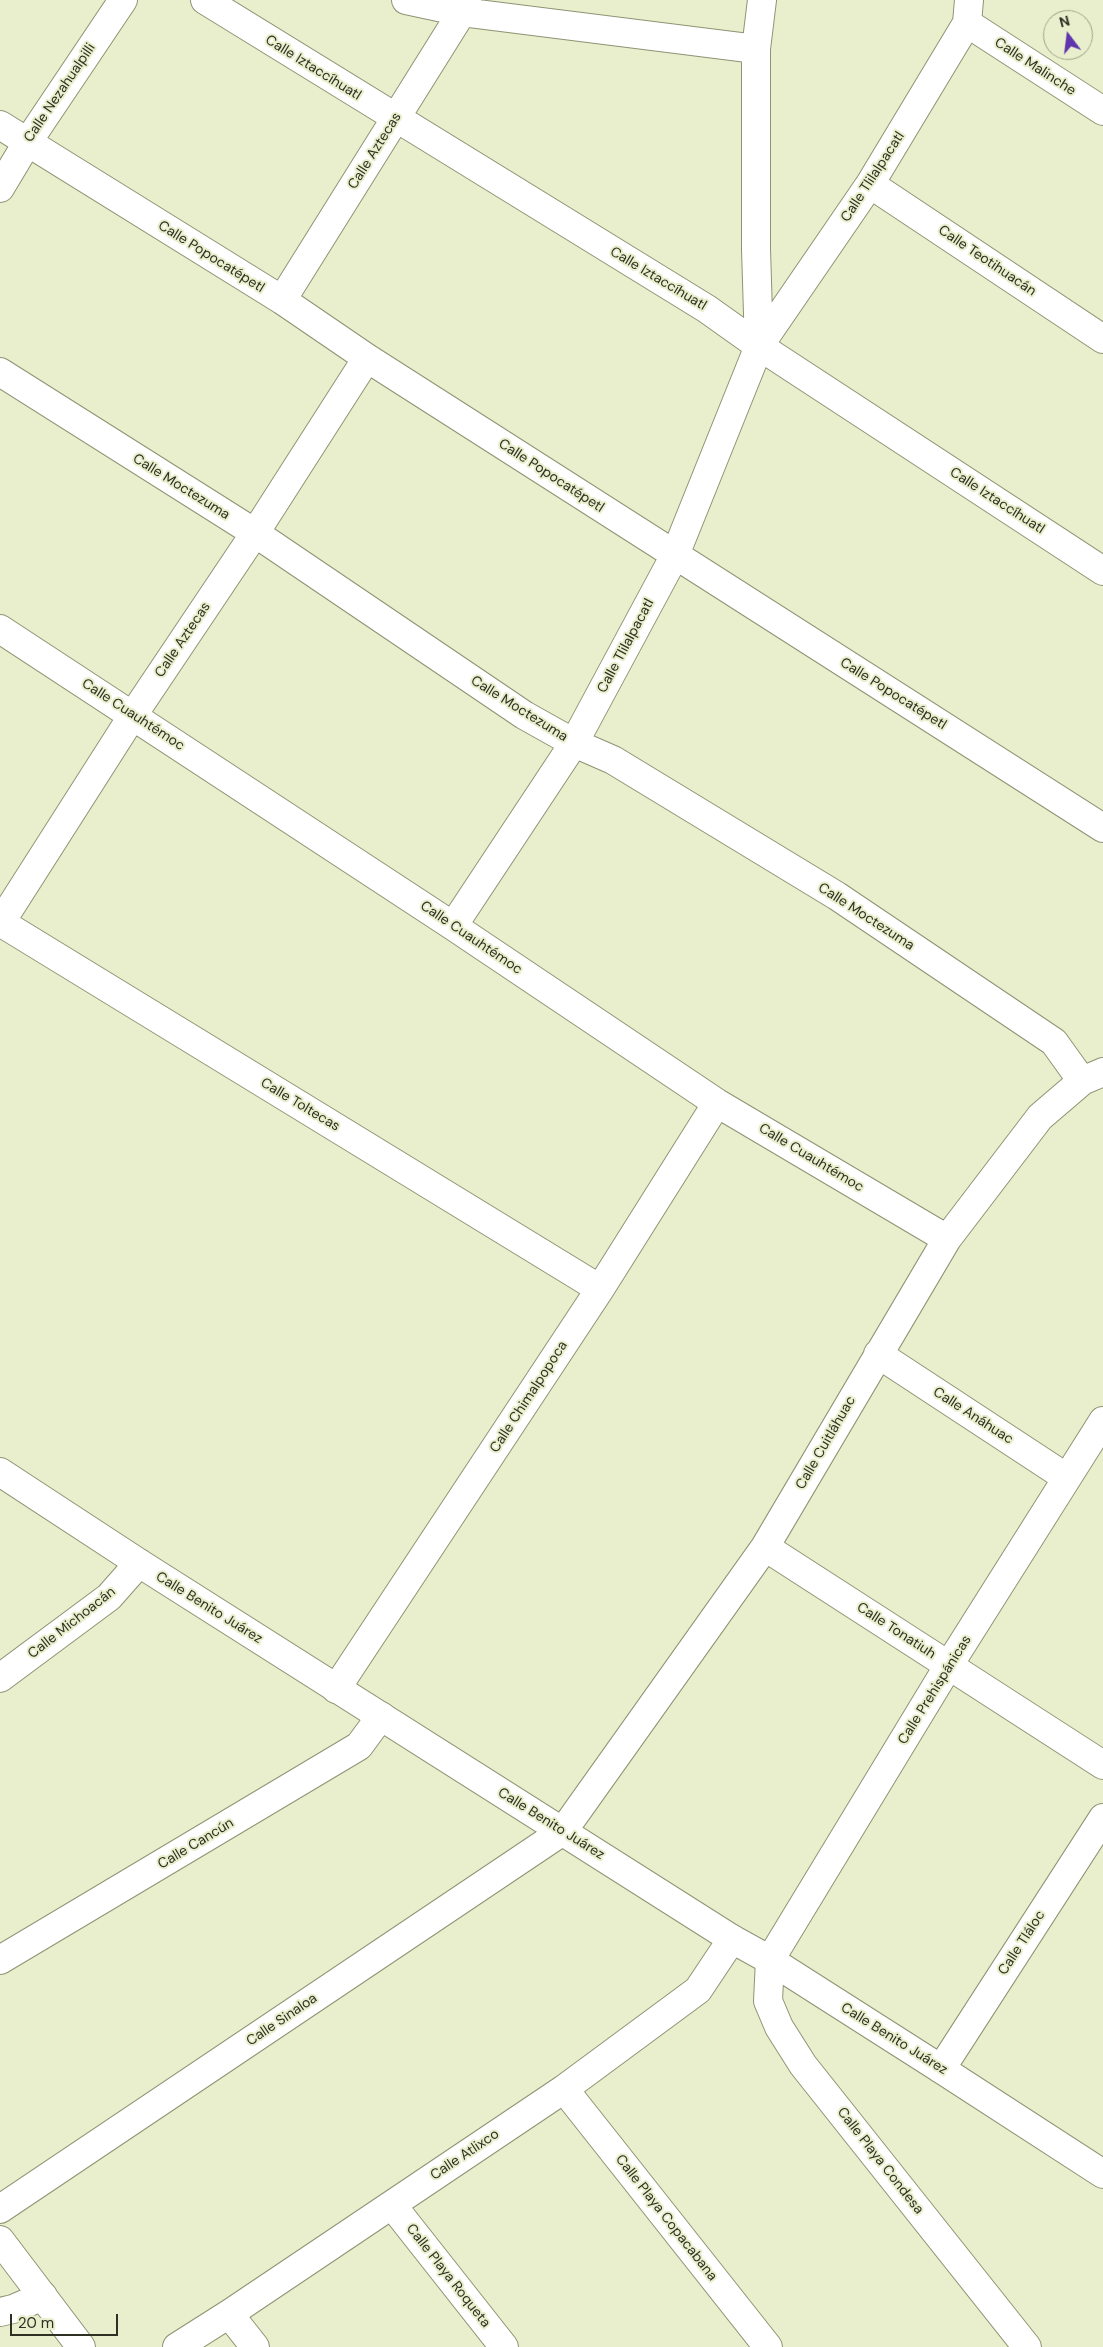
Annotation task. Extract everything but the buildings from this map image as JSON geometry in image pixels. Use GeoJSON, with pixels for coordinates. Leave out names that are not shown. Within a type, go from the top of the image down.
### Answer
{"type":"FeatureCollection","features":[{"type":"Feature","properties":{"kind":"street","name":"Calle Nezahualpilli"},"geometry":{"type":"LineString","coordinates":[[0,188],[27,142],[123,0]]}},
{"type":"Feature","properties":{"kind":"street","name":"Calle Iztaccíhuatl"},"geometry":{"type":"LineString","coordinates":[[205,0],[395,119],[707,309],[759,346],[1103,571]]}},
{"type":"Feature","properties":{"kind":"street"},"geometry":{"type":"LineString","coordinates":[[406,0],[464,6],[756,49]]}},
{"type":"Feature","properties":{"kind":"street","name":"Calle Tlilalpacatl"},"geometry":{"type":"LineString","coordinates":[[759,346],[756,249],[756,49],[762,0]]}},
{"type":"Feature","properties":{"kind":"street","name":"Calle Aztecas"},"geometry":{"type":"LineString","coordinates":[[282,300],[464,6]]}},
{"type":"Feature","properties":{"kind":"street","name":"Calle Tlilalpacatl"},"geometry":{"type":"LineString","coordinates":[[453,926],[574,743],[675,555],[759,346],[870,184],[968,12]]}},
{"type":"Feature","properties":{"kind":"street","name":"Calle Malinche"},"geometry":{"type":"LineString","coordinates":[[968,12],[1103,111]]}},
{"type":"Feature","properties":{"kind":"street","name":"Calle Popocatépetl"},"geometry":{"type":"LineString","coordinates":[[0,125],[282,300],[367,358],[1103,828]]}},
{"type":"Feature","properties":{"kind":"street","name":"Calle Teotihuacán"},"geometry":{"type":"LineString","coordinates":[[870,184],[1103,339]]}},
{"type":"Feature","properties":{"kind":"street","name":"Calle Aztecas"},"geometry":{"type":"LineString","coordinates":[[0,922],[133,715],[255,533],[367,358]]}},
{"type":"Feature","properties":{"kind":"street","name":"Calle Moctezuma"},"geometry":{"type":"LineString","coordinates":[[0,372],[255,533],[524,715],[574,743],[612,760],[837,896],[1054,1042],[1093,1076]]}},
{"type":"Feature","properties":{"kind":"street","name":"Calle Cuauhtémoc"},"geometry":{"type":"LineString","coordinates":[[0,628],[453,926],[717,1103],[947,1239]]}},
{"type":"Feature","properties":{"kind":"street","name":"Calle Toltecas"},"geometry":{"type":"LineString","coordinates":[[0,922],[600,1289]]}},
{"type":"Feature","properties":{"kind":"street","name":"Calle Cuitláhuac"},"geometry":{"type":"LineString","coordinates":[[563,1831],[765,1547],[947,1239],[1040,1117],[1093,1076]]}},
{"type":"Feature","properties":{"kind":"street","name":"Calle Chimalpopoca"},"geometry":{"type":"LineString","coordinates":[[336,1689],[600,1289],[717,1103]]}},
{"type":"Feature","properties":{"kind":"street","name":"Calle Anáhuac"},"geometry":{"type":"LineString","coordinates":[[878,1354],[1067,1478]]}},
{"type":"Feature","properties":{"kind":"street","name":"Calle Prehispánicas"},"geometry":{"type":"LineString","coordinates":[[770,1960],[949,1665],[1103,1421]]}},
{"type":"Feature","properties":{"kind":"street","name":"Calle Benito Juárez"},"geometry":{"type":"LineString","coordinates":[[0,1472],[138,1563],[732,1940],[770,1960],[942,2068],[1103,2174]]}},
{"type":"Feature","properties":{"kind":"street","name":"Calle Tonatiuh"},"geometry":{"type":"LineString","coordinates":[[765,1547],[1103,1765]]}},
{"type":"Feature","properties":{"kind":"street","name":"Calle Michoacán"},"geometry":{"type":"LineString","coordinates":[[0,1678],[109,1597],[138,1563]]}},
{"type":"Feature","properties":{"kind":"street","name":"Calle Cancún"},"geometry":{"type":"LineString","coordinates":[[0,1960],[359,1746],[381,1716]]}},
{"type":"Feature","properties":{"kind":"street","name":"Calle Tláloc"},"geometry":{"type":"LineString","coordinates":[[942,2068],[1103,1818]]}},
{"type":"Feature","properties":{"kind":"street","name":"Calle Sinaloa"},"geometry":{"type":"LineString","coordinates":[[0,2208],[563,1831]]}},
{"type":"Feature","properties":{"kind":"street","name":"Calle Atlixco"},"geometry":{"type":"LineString","coordinates":[[177,2347],[392,2205],[564,2088],[698,1990],[732,1940]]}},
{"type":"Feature","properties":{"kind":"street","name":"Calle Playa Condesa"},"geometry":{"type":"LineString","coordinates":[[770,1960],[768,2001],[779,2026],[803,2065],[1027,2347]]}},
{"type":"Feature","properties":{"kind":"street","name":"Calle Playa Copacabana"},"geometry":{"type":"LineString","coordinates":[[564,2088],[768,2347]]}},
{"type":"Feature","properties":{"kind":"street","name":"Calle Playa Roqueta"},"geometry":{"type":"LineString","coordinates":[[392,2205],[504,2347]]}},
{"type":"Feature","properties":{"kind":"street"},"geometry":{"type":"LineString","coordinates":[[0,2240],[81,2347]]}},
{"type":"Feature","properties":{"kind":"street"},"geometry":{"type":"LineString","coordinates":[[0,2312],[13,2309],[43,2296]]}},
{"type":"Feature","properties":{"kind":"street"},"geometry":{"type":"LineString","coordinates":[[229,2314],[255,2347]]}}]}
